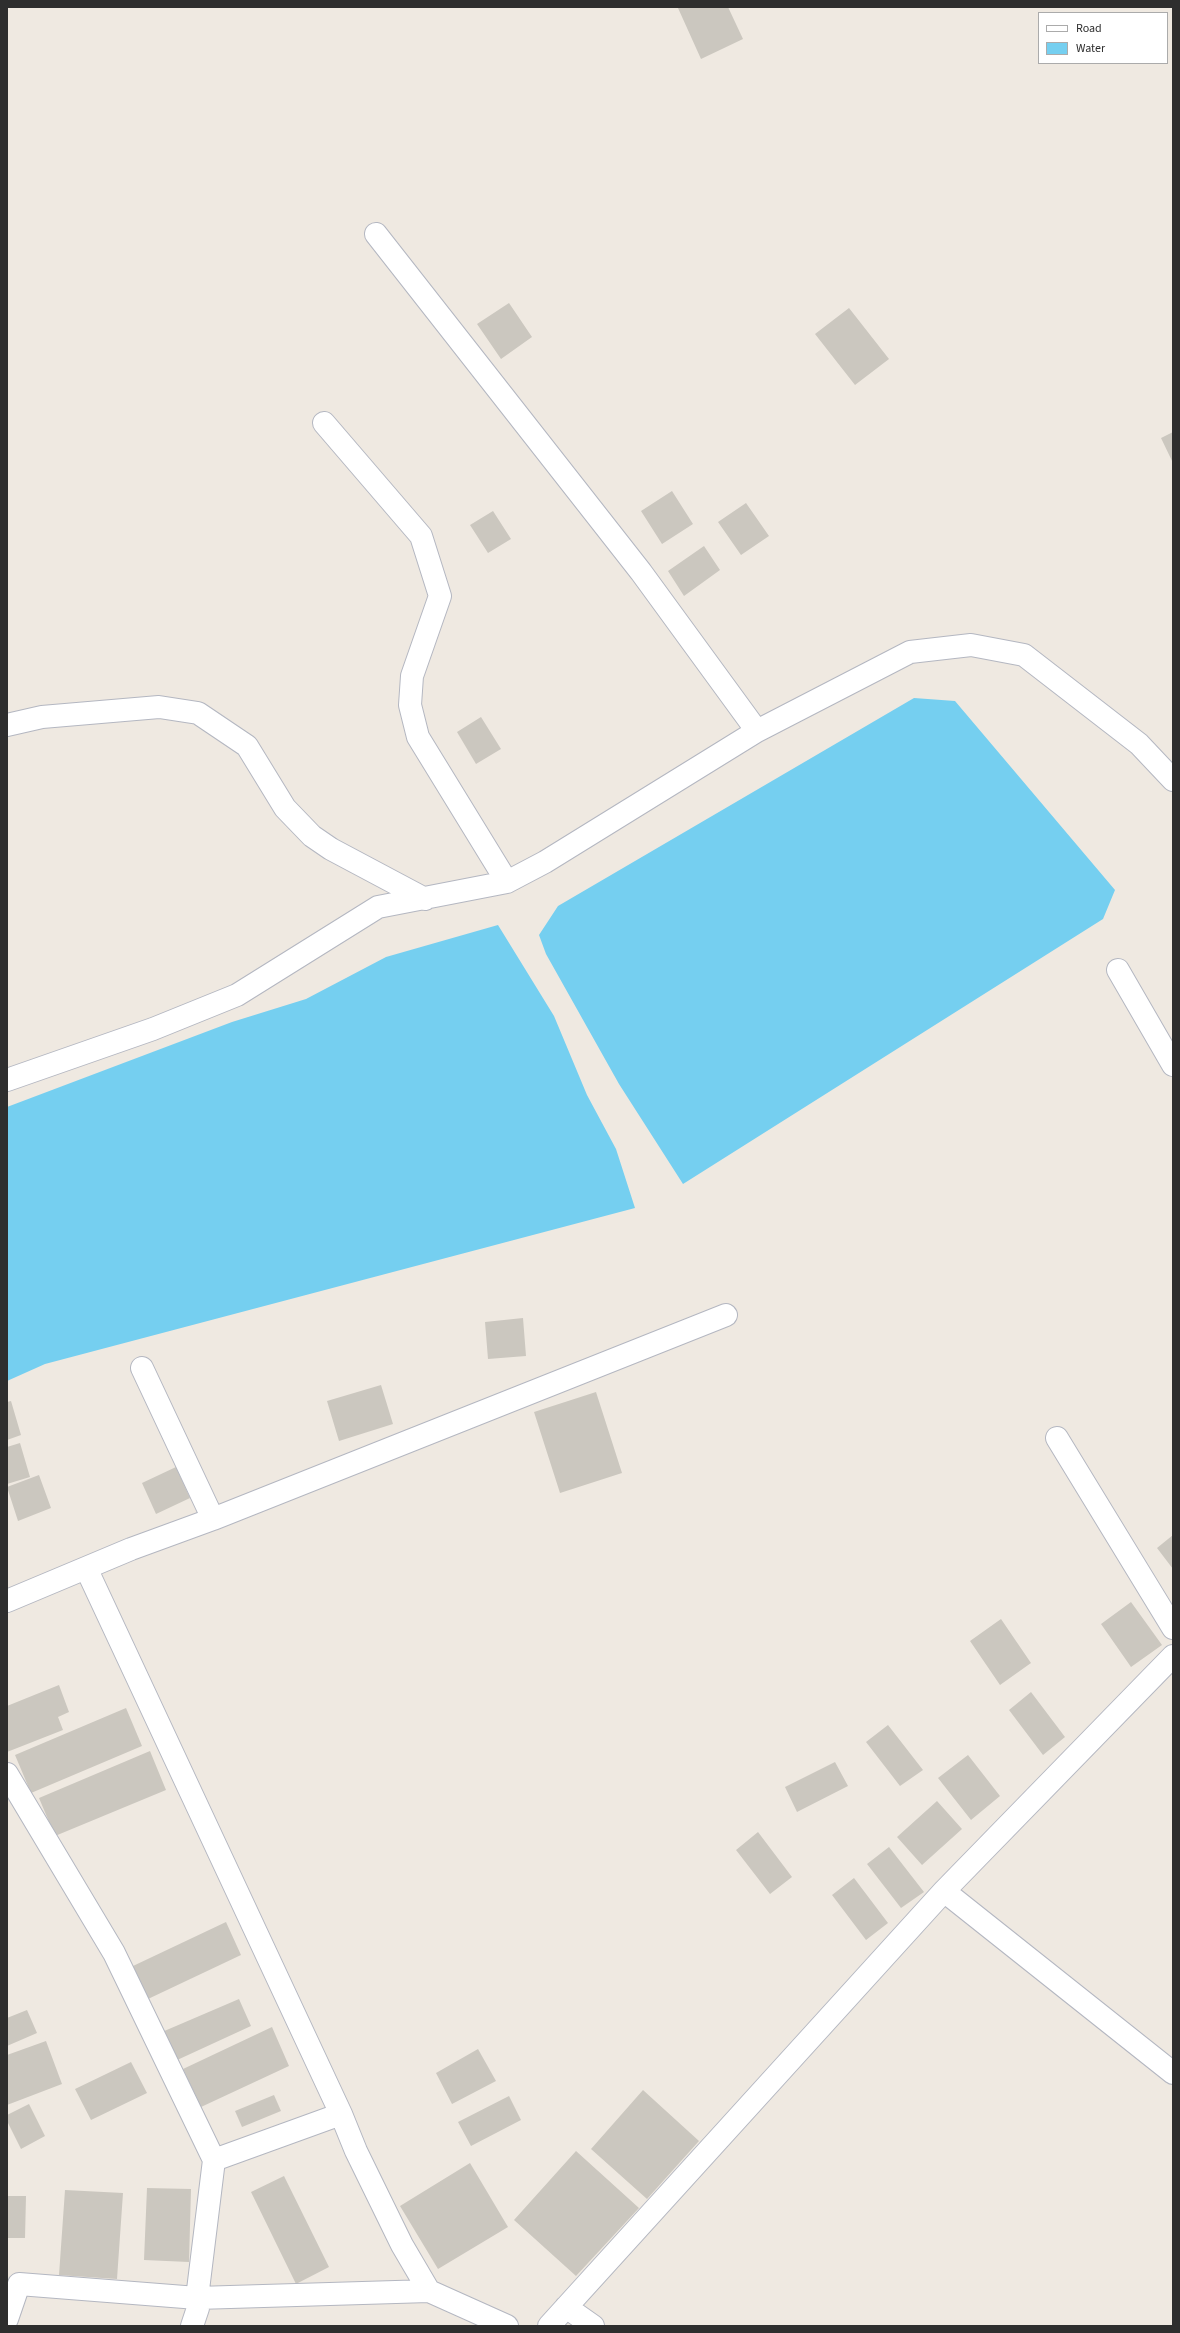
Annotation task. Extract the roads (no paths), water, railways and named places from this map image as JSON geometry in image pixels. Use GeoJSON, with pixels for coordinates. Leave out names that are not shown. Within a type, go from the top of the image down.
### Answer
{"type":"FeatureCollection","features":[{"type":"Feature","properties":{"kind":"street"},"geometry":{"type":"LineString","coordinates":[[376,234],[641,572],[757,732]]}},
{"type":"Feature","properties":{"kind":"street"},"geometry":{"type":"LineString","coordinates":[[324,423],[421,536],[440,596],[412,676],[410,705],[418,737],[507,882]]}},
{"type":"Feature","properties":{"kind":"street"},"geometry":{"type":"LineString","coordinates":[[7,1080],[153,1029],[237,995],[378,907],[507,882],[545,862],[757,732],[910,652],[971,645],[1024,655],[1139,744],[1173,780]]}},
{"type":"Feature","properties":{"kind":"street"},"geometry":{"type":"LineString","coordinates":[[7,725],[42,717],[159,707],[198,713],[247,746],[285,808],[312,836],[331,849],[424,899]]}},
{"type":"Feature","properties":{"kind":"street"},"geometry":{"type":"LineString","coordinates":[[1118,970],[1173,1065]]}},
{"type":"Feature","properties":{"kind":"street"},"geometry":{"type":"LineString","coordinates":[[7,1601],[87,1570],[131,1549],[214,1519],[726,1315]]}},
{"type":"Feature","properties":{"kind":"street"},"geometry":{"type":"LineString","coordinates":[[142,1368],[214,1519]]}},
{"type":"Feature","properties":{"kind":"street"},"geometry":{"type":"LineString","coordinates":[[1057,1438],[1173,1628]]}},
{"type":"Feature","properties":{"kind":"street"},"geometry":{"type":"LineString","coordinates":[[87,1570],[341,2114],[356,2151],[399,2238],[429,2291]]}},
{"type":"Feature","properties":{"kind":"street"},"geometry":{"type":"LineString","coordinates":[[549,2326],[944,1891],[1173,1656]]}},
{"type":"Feature","properties":{"kind":"street"},"geometry":{"type":"LineString","coordinates":[[7,1774],[114,1953],[214,2160],[197,2298],[198,2308],[192,2326]]}},
{"type":"Feature","properties":{"kind":"street"},"geometry":{"type":"LineString","coordinates":[[944,1891],[1173,2073]]}},
{"type":"Feature","properties":{"kind":"street"},"geometry":{"type":"LineString","coordinates":[[214,2160],[341,2114]]}},
{"type":"Feature","properties":{"kind":"street"},"geometry":{"type":"LineString","coordinates":[[7,2319],[13,2283],[197,2298],[429,2291],[507,2326]]}},
{"type":"Feature","properties":{"kind":"street"},"geometry":{"type":"LineString","coordinates":[[566,2307],[593,2326]]}},
{"type":"Feature","properties":{"kind":"water"},"geometry":{"type":"Polygon","coordinates":[[[914,698],[955,701],[1115,890],[1103,919],[683,1184],[619,1084],[546,954],[539,935],[558,906],[914,698]]]}},
{"type":"Feature","properties":{"kind":"water"},"geometry":{"type":"Polygon","coordinates":[[[498,925],[554,1016],[587,1095],[616,1149],[635,1208],[45,1364],[7,1381],[7,1107],[232,1022],[306,999],[386,957],[498,925]]]}}]}
